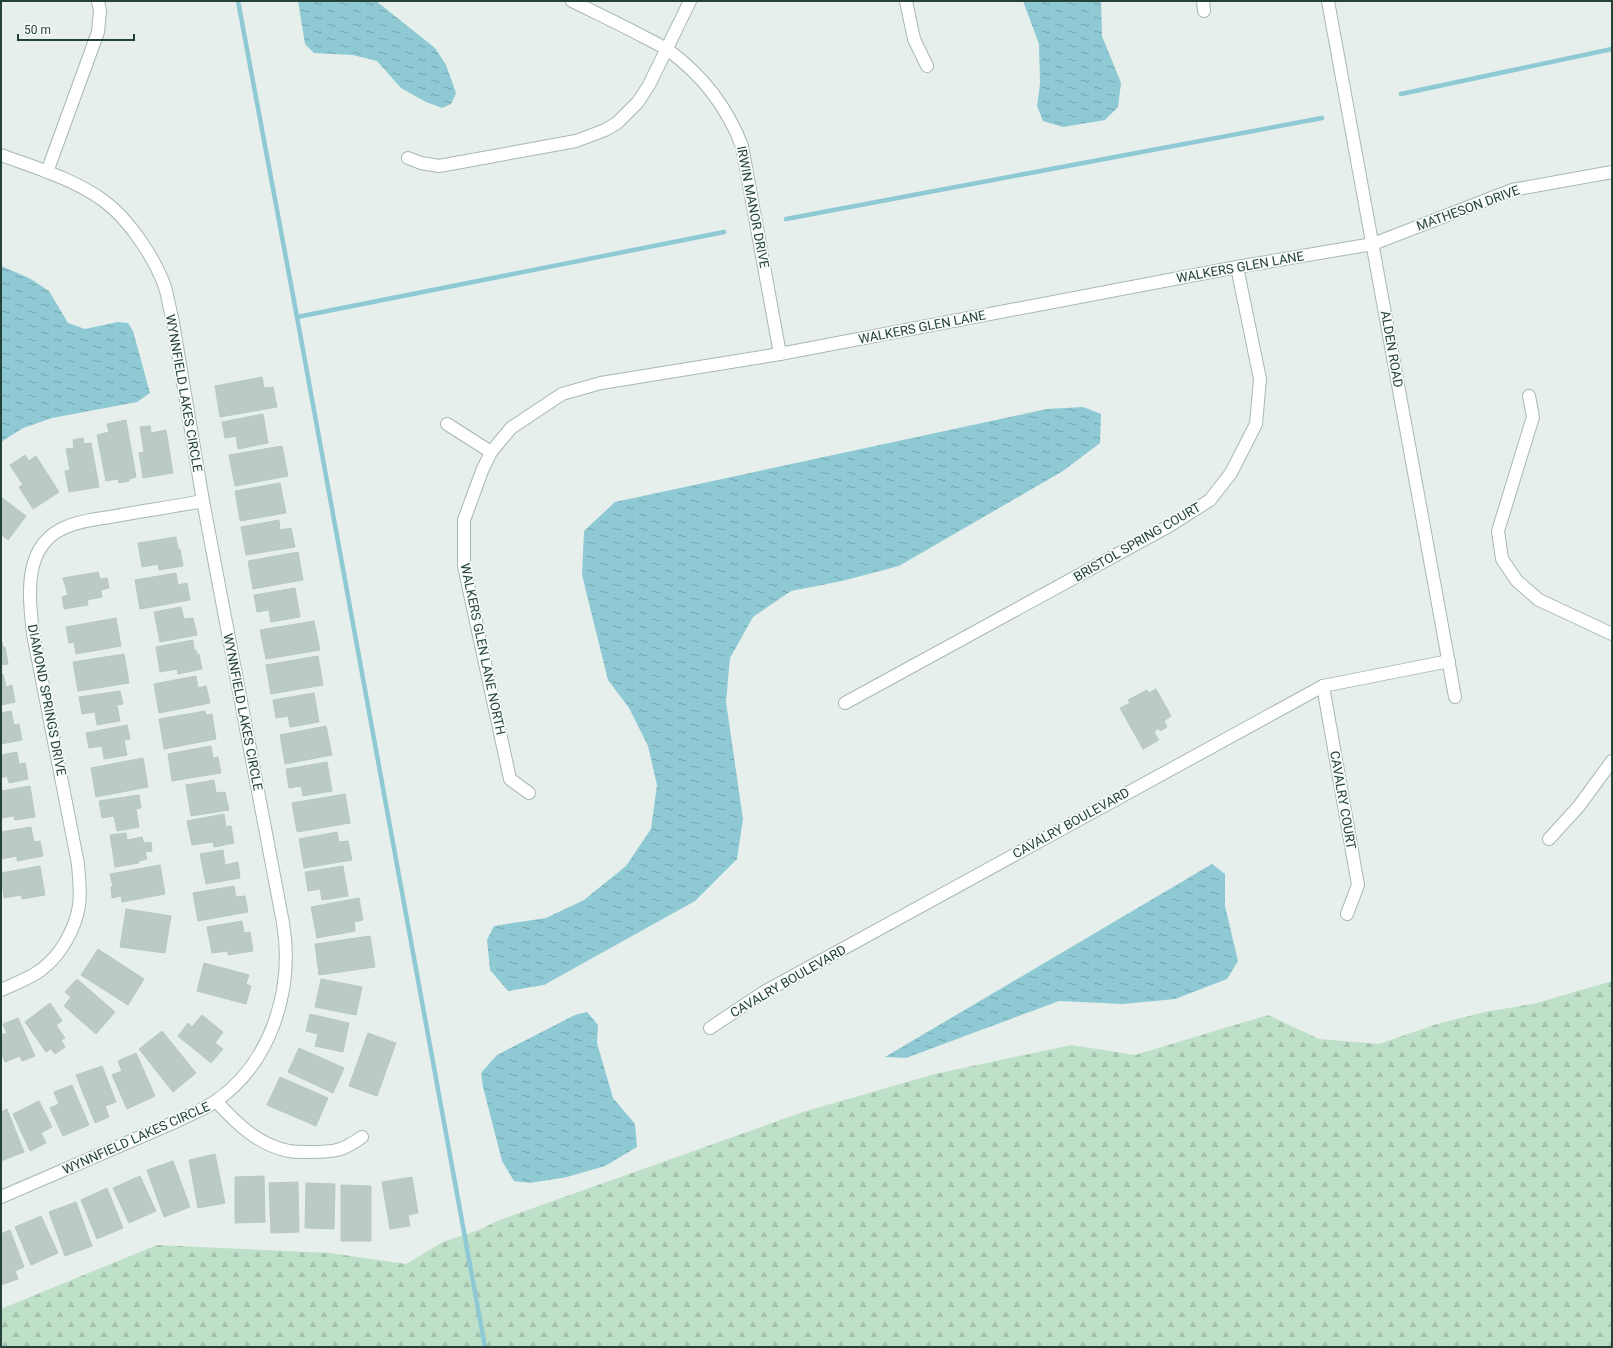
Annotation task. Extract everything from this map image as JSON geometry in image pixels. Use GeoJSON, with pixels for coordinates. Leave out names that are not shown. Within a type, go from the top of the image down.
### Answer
{"type":"FeatureCollection","features":[{"type":"Feature","properties":{"kind":"street"},"geometry":{"type":"LineString","coordinates":[[47,172],[98,32],[100,11],[98,1]]}},
{"type":"Feature","properties":{"kind":"street","name":"IRWIN MANOR DRIVE"},"geometry":{"type":"LineString","coordinates":[[572,1],[627,27],[667,49],[688,66],[710,89],[730,119],[742,146],[780,354]]}},
{"type":"Feature","properties":{"kind":"street"},"geometry":{"type":"LineString","coordinates":[[408,158],[422,163],[440,166],[576,141],[606,130],[617,123],[638,102],[649,85],[690,1]]}},
{"type":"Feature","properties":{"kind":"street"},"geometry":{"type":"LineString","coordinates":[[906,1],[914,39],[927,66]]}},
{"type":"Feature","properties":{"kind":"street","name":"ALDEN ROAD"},"geometry":{"type":"LineString","coordinates":[[1328,1],[1455,697]]}},
{"type":"Feature","properties":{"kind":"street","name":"WYNNFIELD LAKES CIRCLE"},"geometry":{"type":"LineString","coordinates":[[1,155],[78,185],[111,206],[136,234],[165,287],[172,317],[203,501],[283,923],[286,956],[284,989],[277,1014],[266,1042],[258,1058],[232,1088],[216,1101],[200,1111],[1,1197]]}},
{"type":"Feature","properties":{"kind":"street","name":"MATHESON DRIVE"},"geometry":{"type":"LineString","coordinates":[[1372,244],[1512,190],[1612,172]]}},
{"type":"Feature","properties":{"kind":"street","name":"WALKERS GLEN LANE"},"geometry":{"type":"LineString","coordinates":[[491,452],[511,428],[562,394],[601,383],[780,354],[1237,267],[1372,244]]}},
{"type":"Feature","properties":{"kind":"street","name":"BRISTOL SPRING COURT"},"geometry":{"type":"LineString","coordinates":[[845,704],[1168,526],[1210,500],[1231,473],[1256,424],[1260,379],[1237,267]]}},
{"type":"Feature","properties":{"kind":"street"},"geometry":{"type":"LineString","coordinates":[[1529,396],[1533,417],[1498,531],[1502,559],[1518,581],[1539,600],[1612,634]]}},
{"type":"Feature","properties":{"kind":"street"},"geometry":{"type":"LineString","coordinates":[[446,424],[491,452]]}},
{"type":"Feature","properties":{"kind":"street","name":"WALKERS GLEN LANE NORTH"},"geometry":{"type":"LineString","coordinates":[[491,452],[482,471],[464,520],[464,566],[510,779],[529,793]]}},
{"type":"Feature","properties":{"kind":"street","name":"DIAMOND SPRINGS DRIVE"},"geometry":{"type":"LineString","coordinates":[[1,990],[42,970],[52,960],[68,938],[78,910],[80,898],[78,864],[34,634],[29,596],[34,563],[43,545],[50,536],[66,526],[90,520],[203,501]]}},
{"type":"Feature","properties":{"kind":"street","name":"CAVALRY BOULEVARD"},"geometry":{"type":"LineString","coordinates":[[710,1028],[764,992],[1323,686],[1449,662]]}},
{"type":"Feature","properties":{"kind":"street","name":"CAVALRY COURT"},"geometry":{"type":"LineString","coordinates":[[1323,686],[1358,885],[1347,914]]}},
{"type":"Feature","properties":{"kind":"street"},"geometry":{"type":"LineString","coordinates":[[1549,839],[1579,806],[1612,761]]}},
{"type":"Feature","properties":{"kind":"street"},"geometry":{"type":"LineString","coordinates":[[216,1101],[238,1124],[263,1142],[289,1151],[328,1152],[347,1148],[362,1137]]}},
{"type":"Feature","properties":{"kind":"green space"},"geometry":{"type":"Polygon","coordinates":[[[1612,981],[1612,1347],[1,1347],[1,1309],[157,1245],[330,1253],[406,1264],[443,1242],[479,1230],[497,1221],[803,1112],[935,1074],[1071,1045],[1135,1055],[1268,1015],[1319,1039],[1379,1044],[1437,1024],[1485,1012],[1537,1003],[1612,981]]]}},
{"type":"Feature","properties":{"kind":"water"},"geometry":{"type":"Polygon","coordinates":[[[298,1],[376,1],[435,48],[446,65],[456,93],[451,104],[442,108],[426,102],[401,88],[377,61],[353,55],[314,53],[305,44],[298,1]]]}},
{"type":"Feature","properties":{"kind":"water"},"geometry":{"type":"Polygon","coordinates":[[[1023,1],[1101,1],[1102,36],[1121,83],[1118,107],[1105,120],[1063,127],[1043,121],[1037,106],[1040,84],[1039,44],[1023,1]]]}},
{"type":"Feature","properties":{"kind":"water"},"geometry":{"type":"Polygon","coordinates":[[[1,266],[29,278],[49,291],[68,323],[85,329],[118,322],[128,323],[133,331],[150,393],[137,402],[52,418],[23,428],[1,442],[1,266]]]}},
{"type":"Feature","properties":{"kind":"water"},"geometry":{"type":"Polygon","coordinates":[[[1083,407],[1101,414],[1100,443],[1063,471],[899,566],[842,581],[791,591],[753,617],[730,658],[726,702],[743,819],[737,859],[695,901],[544,985],[508,991],[490,970],[487,940],[494,926],[546,918],[584,900],[626,866],[651,829],[657,785],[648,746],[629,708],[608,680],[582,575],[584,531],[615,502],[1047,409],[1083,407]]]}},
{"type":"Feature","properties":{"kind":"water"},"geometry":{"type":"Polygon","coordinates":[[[1212,864],[1225,874],[1225,906],[1238,961],[1227,979],[1175,999],[1123,1004],[1059,1001],[906,1058],[885,1057],[1212,864]]]}},
{"type":"Feature","properties":{"kind":"water"},"geometry":{"type":"Polygon","coordinates":[[[587,1012],[598,1025],[597,1043],[613,1098],[635,1124],[637,1147],[605,1166],[567,1177],[530,1183],[514,1181],[502,1161],[483,1087],[481,1073],[497,1055],[575,1015],[587,1012]]]}},
{"type":"Feature","properties":{"kind":"building"},"geometry":{"type":"Polygon","coordinates":[[[262,377],[264,388],[273,387],[277,407],[220,417],[215,386],[262,377]]]}},
{"type":"Feature","properties":{"kind":"building"},"geometry":{"type":"Polygon","coordinates":[[[263,414],[268,443],[238,449],[236,436],[225,438],[222,422],[263,414]]]}},
{"type":"Feature","properties":{"kind":"building"},"geometry":{"type":"Polygon","coordinates":[[[126,420],[136,477],[129,479],[129,481],[119,483],[118,479],[106,481],[97,435],[109,432],[107,424],[126,420]]]}},
{"type":"Feature","properties":{"kind":"building"},"geometry":{"type":"Polygon","coordinates":[[[150,426],[151,433],[166,430],[173,473],[143,478],[139,453],[144,452],[140,427],[150,426]]]}},
{"type":"Feature","properties":{"kind":"building"},"geometry":{"type":"Polygon","coordinates":[[[83,438],[84,444],[91,443],[99,487],[69,492],[65,471],[70,470],[66,449],[74,448],[73,440],[83,438]]]}},
{"type":"Feature","properties":{"kind":"building"},"geometry":{"type":"Polygon","coordinates":[[[282,446],[288,476],[235,486],[229,455],[282,446]]]}},
{"type":"Feature","properties":{"kind":"building"},"geometry":{"type":"Polygon","coordinates":[[[25,455],[29,461],[36,456],[59,492],[33,509],[19,487],[23,485],[10,465],[25,455]]]}},
{"type":"Feature","properties":{"kind":"building"},"geometry":{"type":"Polygon","coordinates":[[[280,483],[286,513],[240,521],[235,491],[280,483]]]}},
{"type":"Feature","properties":{"kind":"building"},"geometry":{"type":"Polygon","coordinates":[[[1,497],[26,516],[8,540],[1,534],[1,497]]]}},
{"type":"Feature","properties":{"kind":"building"},"geometry":{"type":"Polygon","coordinates":[[[279,520],[280,530],[291,528],[295,547],[246,555],[241,527],[279,520]]]}},
{"type":"Feature","properties":{"kind":"building"},"geometry":{"type":"Polygon","coordinates":[[[176,537],[183,566],[159,570],[158,564],[142,567],[138,543],[176,537]]]}},
{"type":"Feature","properties":{"kind":"building"},"geometry":{"type":"Polygon","coordinates":[[[298,552],[303,580],[253,589],[248,561],[298,552]]]}},
{"type":"Feature","properties":{"kind":"building"},"geometry":{"type":"Polygon","coordinates":[[[98,572],[100,579],[107,578],[109,588],[101,590],[102,597],[87,600],[88,605],[64,609],[62,597],[68,595],[63,578],[98,572]]]}},
{"type":"Feature","properties":{"kind":"building"},"geometry":{"type":"Polygon","coordinates":[[[176,573],[178,585],[187,583],[190,600],[140,609],[135,580],[176,573]]]}},
{"type":"Feature","properties":{"kind":"building"},"geometry":{"type":"Polygon","coordinates":[[[295,588],[300,617],[271,622],[269,610],[257,612],[254,595],[295,588]]]}},
{"type":"Feature","properties":{"kind":"building"},"geometry":{"type":"Polygon","coordinates":[[[181,607],[184,619],[193,618],[197,635],[160,642],[154,612],[181,607]]]}},
{"type":"Feature","properties":{"kind":"building"},"geometry":{"type":"Polygon","coordinates":[[[116,618],[121,646],[76,654],[74,642],[69,643],[66,627],[116,618]]]}},
{"type":"Feature","properties":{"kind":"building"},"geometry":{"type":"Polygon","coordinates":[[[314,621],[320,650],[266,659],[260,630],[314,621]]]}},
{"type":"Feature","properties":{"kind":"building"},"geometry":{"type":"Polygon","coordinates":[[[1,638],[3,647],[5,647],[8,664],[1,665],[1,638]]]}},
{"type":"Feature","properties":{"kind":"building"},"geometry":{"type":"Polygon","coordinates":[[[193,640],[194,650],[196,650],[197,654],[199,654],[202,669],[178,674],[177,669],[160,672],[156,647],[193,640]]]}},
{"type":"Feature","properties":{"kind":"building"},"geometry":{"type":"Polygon","coordinates":[[[124,654],[129,683],[78,691],[73,662],[124,654]]]}},
{"type":"Feature","properties":{"kind":"building"},"geometry":{"type":"Polygon","coordinates":[[[318,656],[323,685],[271,694],[266,665],[318,656]]]}},
{"type":"Feature","properties":{"kind":"building"},"geometry":{"type":"Polygon","coordinates":[[[1,674],[3,674],[6,687],[12,685],[15,702],[1,705],[1,674]]]}},
{"type":"Feature","properties":{"kind":"building"},"geometry":{"type":"Polygon","coordinates":[[[196,676],[198,688],[206,686],[210,703],[159,713],[154,684],[196,676]]]}},
{"type":"Feature","properties":{"kind":"building"},"geometry":{"type":"Polygon","coordinates":[[[1156,689],[1171,716],[1164,721],[1167,727],[1160,731],[1159,728],[1154,732],[1159,740],[1143,749],[1120,708],[1130,703],[1128,700],[1147,690],[1149,693],[1156,689]]]}},
{"type":"Feature","properties":{"kind":"building"},"geometry":{"type":"Polygon","coordinates":[[[120,691],[123,704],[117,705],[120,721],[97,725],[95,712],[82,714],[79,697],[120,691]]]}},
{"type":"Feature","properties":{"kind":"building"},"geometry":{"type":"Polygon","coordinates":[[[314,693],[319,722],[290,727],[288,716],[276,718],[273,700],[314,693]]]}},
{"type":"Feature","properties":{"kind":"building"},"geometry":{"type":"Polygon","coordinates":[[[11,711],[14,725],[19,724],[22,740],[1,744],[1,713],[11,711]]]}},
{"type":"Feature","properties":{"kind":"building"},"geometry":{"type":"Polygon","coordinates":[[[205,711],[206,715],[212,714],[216,739],[164,749],[159,719],[205,711]]]}},
{"type":"Feature","properties":{"kind":"building"},"geometry":{"type":"Polygon","coordinates":[[[127,725],[130,739],[124,740],[127,755],[104,759],[102,746],[89,748],[86,733],[127,725]]]}},
{"type":"Feature","properties":{"kind":"building"},"geometry":{"type":"Polygon","coordinates":[[[326,726],[332,755],[285,764],[280,735],[326,726]]]}},
{"type":"Feature","properties":{"kind":"building"},"geometry":{"type":"Polygon","coordinates":[[[211,746],[213,758],[218,757],[221,773],[172,781],[168,754],[211,746]]]}},
{"type":"Feature","properties":{"kind":"building"},"geometry":{"type":"Polygon","coordinates":[[[17,752],[19,764],[25,763],[28,779],[9,783],[7,776],[1,778],[1,755],[17,752]]]}},
{"type":"Feature","properties":{"kind":"building"},"geometry":{"type":"Polygon","coordinates":[[[143,758],[148,787],[96,797],[91,768],[143,758]]]}},
{"type":"Feature","properties":{"kind":"building"},"geometry":{"type":"Polygon","coordinates":[[[327,762],[332,791],[303,796],[301,786],[289,788],[286,769],[327,762]]]}},
{"type":"Feature","properties":{"kind":"building"},"geometry":{"type":"Polygon","coordinates":[[[214,780],[216,793],[225,792],[229,810],[191,816],[186,785],[214,780]]]}},
{"type":"Feature","properties":{"kind":"building"},"geometry":{"type":"Polygon","coordinates":[[[30,786],[35,817],[15,820],[14,816],[1,818],[1,791],[30,786]]]}},
{"type":"Feature","properties":{"kind":"building"},"geometry":{"type":"Polygon","coordinates":[[[345,794],[350,823],[297,832],[292,803],[345,794]]]}},
{"type":"Feature","properties":{"kind":"building"},"geometry":{"type":"Polygon","coordinates":[[[139,795],[141,808],[136,809],[139,827],[117,831],[114,816],[102,818],[99,801],[139,795]]]}},
{"type":"Feature","properties":{"kind":"building"},"geometry":{"type":"Polygon","coordinates":[[[224,814],[226,827],[231,826],[234,843],[214,847],[213,842],[192,845],[187,821],[224,814]]]}},
{"type":"Feature","properties":{"kind":"building"},"geometry":{"type":"Polygon","coordinates":[[[31,827],[34,842],[40,841],[43,856],[17,861],[17,856],[1,859],[1,832],[31,827]]]}},
{"type":"Feature","properties":{"kind":"building"},"geometry":{"type":"Polygon","coordinates":[[[337,832],[339,842],[348,841],[352,860],[304,868],[299,839],[337,832]]]}},
{"type":"Feature","properties":{"kind":"building"},"geometry":{"type":"Polygon","coordinates":[[[126,833],[127,840],[142,837],[144,843],[151,842],[152,851],[145,852],[147,859],[139,861],[139,863],[115,867],[110,835],[126,833]]]}},
{"type":"Feature","properties":{"kind":"building"},"geometry":{"type":"Polygon","coordinates":[[[223,850],[225,865],[238,862],[240,878],[206,884],[200,854],[223,850]]]}},
{"type":"Feature","properties":{"kind":"building"},"geometry":{"type":"Polygon","coordinates":[[[160,865],[165,894],[122,902],[121,896],[112,898],[111,887],[113,887],[110,874],[160,865]]]}},
{"type":"Feature","properties":{"kind":"building"},"geometry":{"type":"Polygon","coordinates":[[[40,866],[45,895],[22,899],[21,895],[4,898],[1,873],[40,866]]]}},
{"type":"Feature","properties":{"kind":"building"},"geometry":{"type":"Polygon","coordinates":[[[343,866],[348,896],[322,900],[320,889],[308,891],[305,872],[343,866]]]}},
{"type":"Feature","properties":{"kind":"building"},"geometry":{"type":"Polygon","coordinates":[[[234,886],[236,897],[245,896],[248,912],[198,921],[193,893],[234,886]]]}},
{"type":"Feature","properties":{"kind":"building"},"geometry":{"type":"Polygon","coordinates":[[[359,898],[363,920],[354,922],[355,931],[317,938],[311,907],[359,898]]]}},
{"type":"Feature","properties":{"kind":"building"},"geometry":{"type":"Polygon","coordinates":[[[126,909],[171,916],[165,953],[120,947],[126,909]]]}},
{"type":"Feature","properties":{"kind":"building"},"geometry":{"type":"Polygon","coordinates":[[[242,921],[244,933],[250,932],[253,951],[228,955],[228,951],[212,953],[207,927],[242,921]]]}},
{"type":"Feature","properties":{"kind":"building"},"geometry":{"type":"Polygon","coordinates":[[[370,936],[375,967],[319,975],[315,944],[370,936]]]}},
{"type":"Feature","properties":{"kind":"building"},"geometry":{"type":"Polygon","coordinates":[[[98,949],[144,979],[128,1005],[81,975],[98,949]]]}},
{"type":"Feature","properties":{"kind":"building"},"geometry":{"type":"Polygon","coordinates":[[[204,963],[249,975],[246,984],[251,986],[246,1004],[197,991],[204,963]]]}},
{"type":"Feature","properties":{"kind":"building"},"geometry":{"type":"Polygon","coordinates":[[[77,979],[115,1012],[96,1034],[64,1006],[71,997],[65,992],[77,979]]]}},
{"type":"Feature","properties":{"kind":"building"},"geometry":{"type":"Polygon","coordinates":[[[321,979],[362,987],[356,1015],[315,1007],[321,979]]]}},
{"type":"Feature","properties":{"kind":"building"},"geometry":{"type":"Polygon","coordinates":[[[50,1003],[62,1021],[56,1025],[65,1038],[61,1040],[65,1047],[55,1054],[51,1049],[46,1052],[25,1022],[50,1003]]]}},
{"type":"Feature","properties":{"kind":"building"},"geometry":{"type":"Polygon","coordinates":[[[310,1014],[349,1023],[343,1052],[315,1046],[318,1034],[306,1031],[310,1014]]]}},
{"type":"Feature","properties":{"kind":"building"},"geometry":{"type":"Polygon","coordinates":[[[202,1015],[223,1032],[215,1043],[223,1049],[211,1063],[178,1036],[188,1023],[192,1027],[202,1015]]]}},
{"type":"Feature","properties":{"kind":"building"},"geometry":{"type":"Polygon","coordinates":[[[18,1018],[35,1056],[22,1061],[20,1056],[5,1062],[1,1052],[1,1035],[7,1033],[3,1024],[18,1018]]]}},
{"type":"Feature","properties":{"kind":"building"},"geometry":{"type":"Polygon","coordinates":[[[162,1031],[196,1073],[173,1092],[139,1049],[162,1031]]]}},
{"type":"Feature","properties":{"kind":"building"},"geometry":{"type":"Polygon","coordinates":[[[368,1033],[396,1043],[377,1096],[349,1086],[368,1033]]]}},
{"type":"Feature","properties":{"kind":"building"},"geometry":{"type":"Polygon","coordinates":[[[299,1048],[344,1068],[333,1093],[288,1072],[299,1048]]]}},
{"type":"Feature","properties":{"kind":"building"},"geometry":{"type":"Polygon","coordinates":[[[136,1053],[155,1096],[127,1109],[112,1075],[122,1071],[118,1061],[136,1053]]]}},
{"type":"Feature","properties":{"kind":"building"},"geometry":{"type":"Polygon","coordinates":[[[102,1066],[116,1102],[105,1106],[109,1117],[95,1123],[76,1075],[102,1066]]]}},
{"type":"Feature","properties":{"kind":"building"},"geometry":{"type":"Polygon","coordinates":[[[280,1077],[328,1098],[316,1126],[267,1105],[280,1077]]]}},
{"type":"Feature","properties":{"kind":"building"},"geometry":{"type":"Polygon","coordinates":[[[72,1085],[89,1125],[63,1136],[50,1108],[59,1104],[54,1092],[72,1085]]]}},
{"type":"Feature","properties":{"kind":"building"},"geometry":{"type":"Polygon","coordinates":[[[39,1101],[52,1127],[41,1133],[46,1143],[30,1151],[13,1114],[39,1101]]]}},
{"type":"Feature","properties":{"kind":"building"},"geometry":{"type":"Polygon","coordinates":[[[7,1109],[24,1152],[1,1161],[1,1112],[7,1109]]]}},
{"type":"Feature","properties":{"kind":"building"},"geometry":{"type":"Polygon","coordinates":[[[215,1154],[225,1203],[198,1208],[189,1160],[215,1154]]]}},
{"type":"Feature","properties":{"kind":"building"},"geometry":{"type":"Polygon","coordinates":[[[173,1161],[190,1207],[164,1217],[147,1170],[173,1161]]]}},
{"type":"Feature","properties":{"kind":"building"},"geometry":{"type":"Polygon","coordinates":[[[140,1176],[156,1211],[129,1223],[113,1188],[140,1176]]]}},
{"type":"Feature","properties":{"kind":"building"},"geometry":{"type":"Polygon","coordinates":[[[264,1176],[265,1222],[235,1223],[235,1177],[264,1176]]]}},
{"type":"Feature","properties":{"kind":"building"},"geometry":{"type":"Polygon","coordinates":[[[412,1177],[418,1213],[408,1215],[410,1226],[390,1229],[382,1182],[412,1177]]]}},
{"type":"Feature","properties":{"kind":"building"},"geometry":{"type":"Polygon","coordinates":[[[298,1182],[299,1232],[271,1233],[269,1183],[298,1182]]]}},
{"type":"Feature","properties":{"kind":"building"},"geometry":{"type":"Polygon","coordinates":[[[306,1183],[335,1184],[334,1229],[305,1228],[306,1183]]]}},
{"type":"Feature","properties":{"kind":"building"},"geometry":{"type":"Polygon","coordinates":[[[341,1185],[371,1186],[371,1241],[341,1241],[341,1185]]]}},
{"type":"Feature","properties":{"kind":"building"},"geometry":{"type":"Polygon","coordinates":[[[107,1188],[123,1228],[97,1239],[81,1200],[107,1188]]]}},
{"type":"Feature","properties":{"kind":"building"},"geometry":{"type":"Polygon","coordinates":[[[76,1202],[92,1246],[65,1256],[49,1212],[76,1202]]]}},
{"type":"Feature","properties":{"kind":"building"},"geometry":{"type":"Polygon","coordinates":[[[41,1216],[58,1253],[31,1265],[15,1227],[41,1216]]]}},
{"type":"Feature","properties":{"kind":"building"},"geometry":{"type":"Polygon","coordinates":[[[10,1230],[24,1267],[15,1271],[18,1279],[1,1285],[1,1234],[10,1230]]]}},
{"type":"Feature","properties":{"kind":"waterway"},"geometry":{"type":"LineString","coordinates":[[238,1],[485,1347]]}},
{"type":"Feature","properties":{"kind":"waterway"},"geometry":{"type":"LineString","coordinates":[[1401,94],[1612,49]]}},
{"type":"Feature","properties":{"kind":"waterway"},"geometry":{"type":"LineString","coordinates":[[786,219],[1322,118]]}},
{"type":"Feature","properties":{"kind":"waterway"},"geometry":{"type":"LineString","coordinates":[[297,317],[724,232]]}}]}
